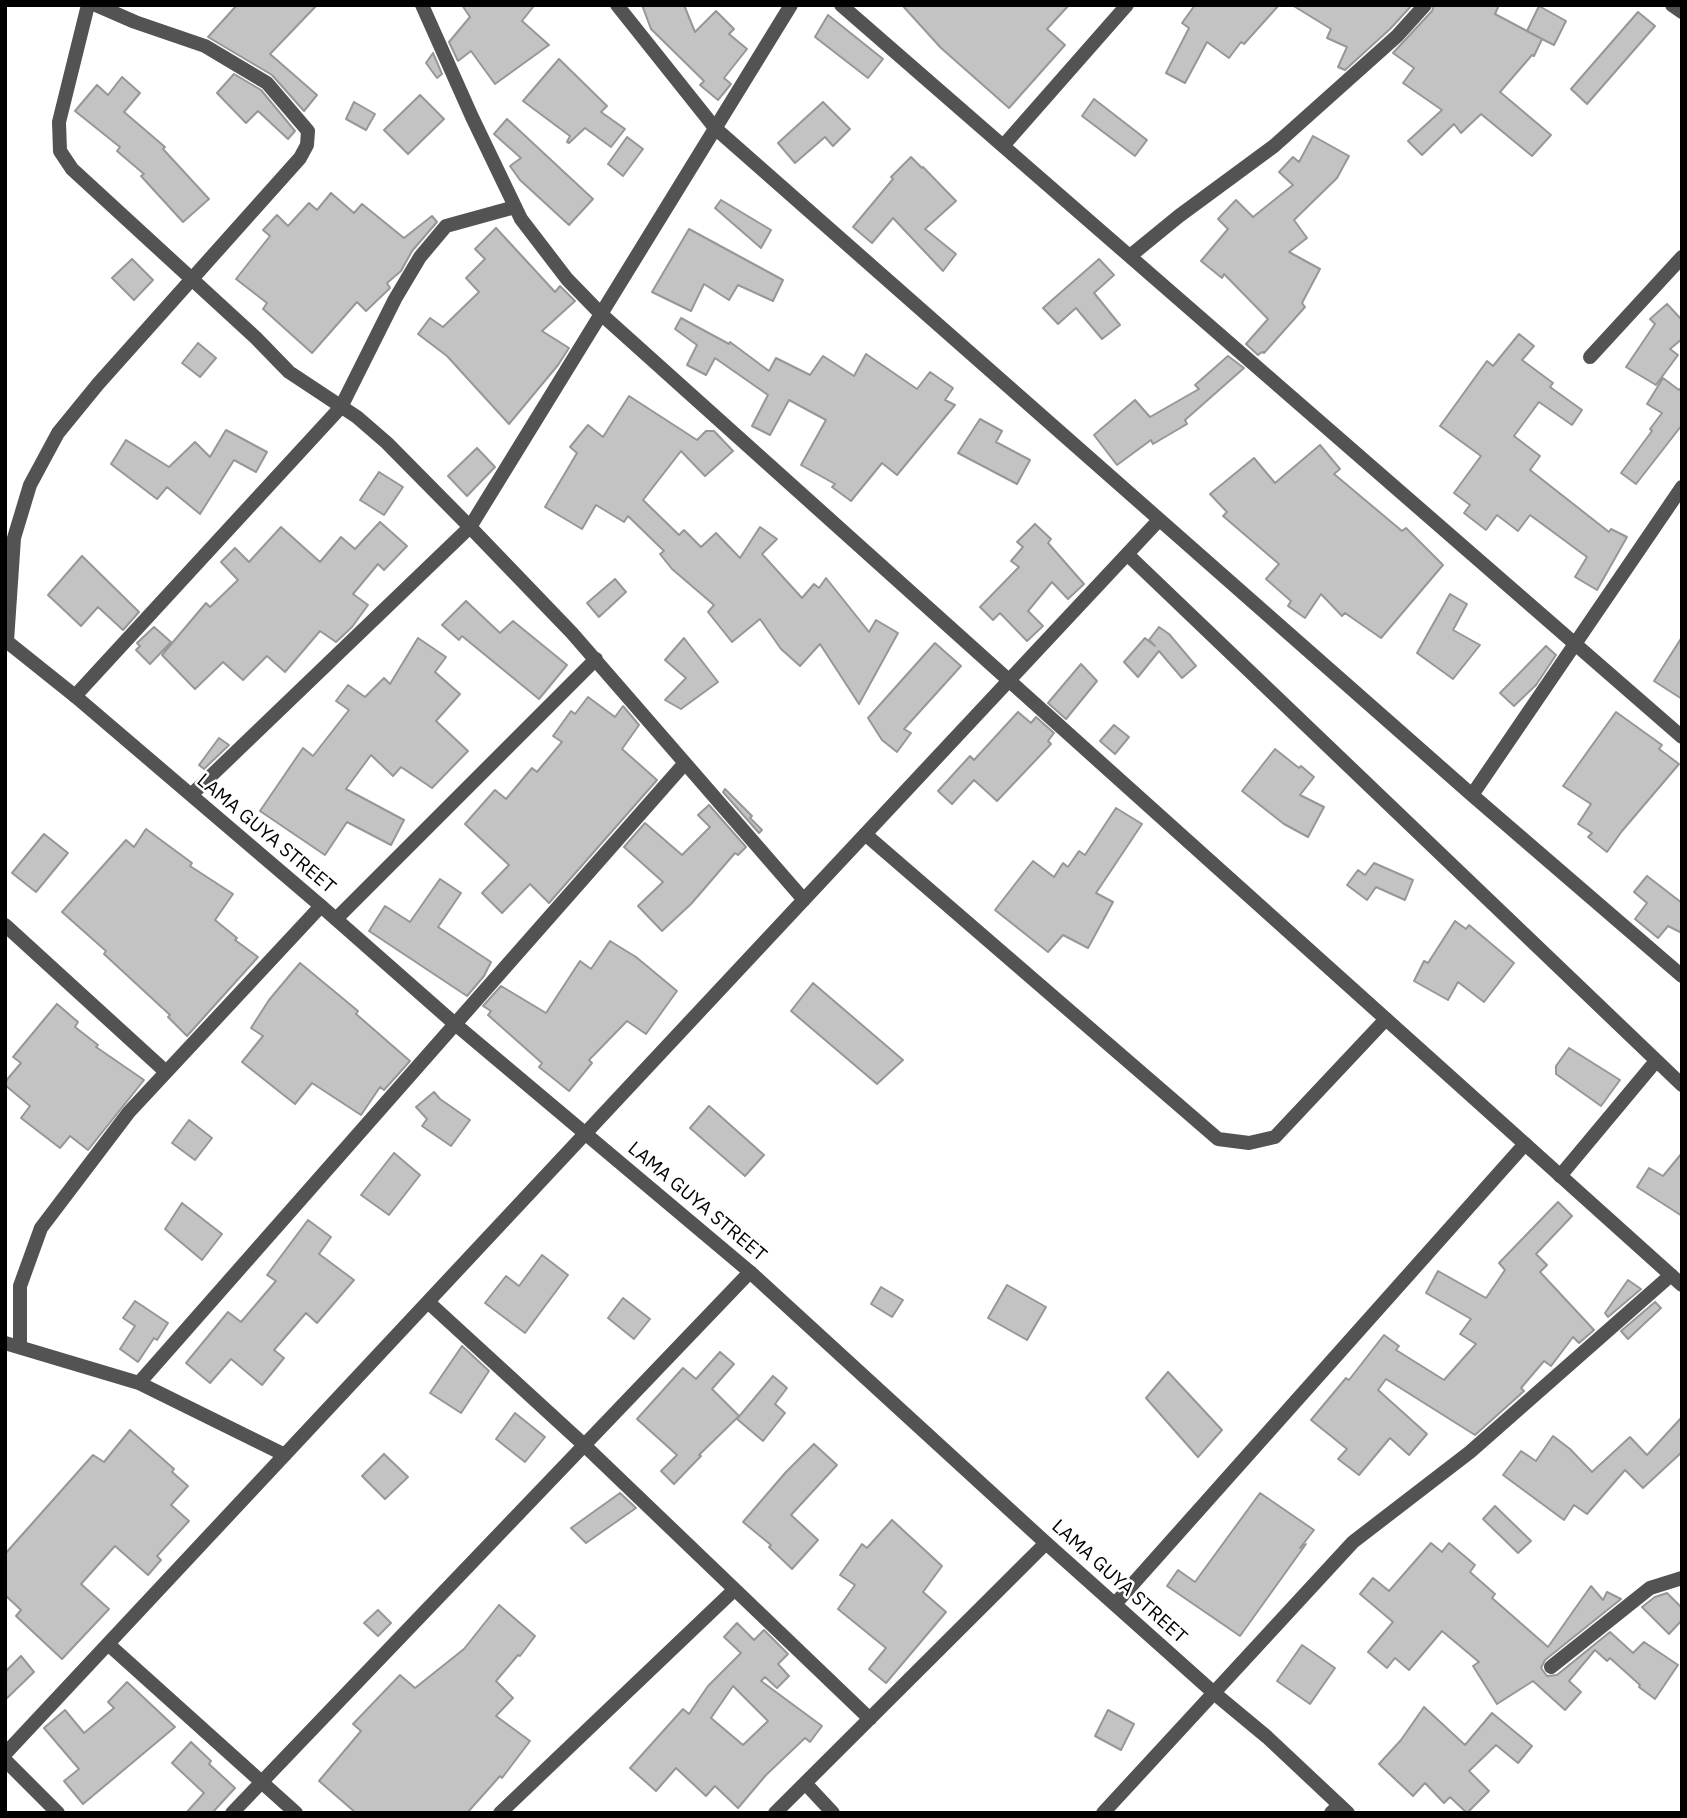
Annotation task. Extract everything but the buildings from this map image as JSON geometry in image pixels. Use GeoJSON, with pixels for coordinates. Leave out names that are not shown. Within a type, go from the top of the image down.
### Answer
{"type":"FeatureCollection","features":[{"type":"Feature","properties":{"kind":"street"},"geometry":{"type":"LineString","coordinates":[[88,5],[59,122],[60,151],[72,169],[256,338],[289,372],[357,417],[387,443],[596,659],[804,900]]}},
{"type":"Feature","properties":{"kind":"street"},"geometry":{"type":"LineString","coordinates":[[6,640],[13,538],[30,485],[58,433],[98,384],[300,158],[307,145],[308,131],[267,83],[205,46],[135,22],[96,5]]}},
{"type":"Feature","properties":{"kind":"street"},"geometry":{"type":"LineString","coordinates":[[422,5],[521,219],[567,279],[600,313],[1676,1280],[1471,1452],[1353,1542],[1103,1813]]}},
{"type":"Feature","properties":{"kind":"street"},"geometry":{"type":"LineString","coordinates":[[617,5],[715,128],[1472,796],[1682,976]]}},
{"type":"Feature","properties":{"kind":"street"},"geometry":{"type":"LineString","coordinates":[[191,795],[470,527],[791,5]]}},
{"type":"Feature","properties":{"kind":"street"},"geometry":{"type":"LineString","coordinates":[[841,5],[1682,737]]}},
{"type":"Feature","properties":{"kind":"street"},"geometry":{"type":"LineString","coordinates":[[1003,146],[1128,5]]}},
{"type":"Feature","properties":{"kind":"street"},"geometry":{"type":"LineString","coordinates":[[1130,256],[1274,146],[1396,36],[1425,5]]}},
{"type":"Feature","properties":{"kind":"street"},"geometry":{"type":"LineString","coordinates":[[1672,5],[1682,12]]}},
{"type":"Feature","properties":{"kind":"street"},"geometry":{"type":"LineString","coordinates":[[75,696],[341,407],[395,299],[420,257],[446,226],[515,207]]}},
{"type":"Feature","properties":{"kind":"street"},"geometry":{"type":"LineString","coordinates":[[1590,357],[1682,257]]}},
{"type":"Feature","properties":{"kind":"street"},"geometry":{"type":"LineString","coordinates":[[1472,796],[1682,487]]}},
{"type":"Feature","properties":{"kind":"street"},"geometry":{"type":"LineString","coordinates":[[5,1754],[1159,520]]}},
{"type":"Feature","properties":{"kind":"street"},"geometry":{"type":"LineString","coordinates":[[1127,554],[1682,1085]]}},
{"type":"Feature","properties":{"kind":"street","name":"LAMA GUYA STREET"},"geometry":{"type":"LineString","coordinates":[[6,640],[750,1272],[1046,1543],[1214,1693],[1268,1737],[1339,1810]]}},
{"type":"Feature","properties":{"kind":"street"},"geometry":{"type":"LineString","coordinates":[[336,919],[596,659]]}},
{"type":"Feature","properties":{"kind":"street"},"geometry":{"type":"LineString","coordinates":[[139,1383],[685,763]]}},
{"type":"Feature","properties":{"kind":"street"},"geometry":{"type":"LineString","coordinates":[[865,834],[1218,1139],[1249,1143],[1275,1137],[1386,1019]]}},
{"type":"Feature","properties":{"kind":"street"},"geometry":{"type":"LineString","coordinates":[[285,1455],[139,1383],[13,1345],[20,1286],[41,1228],[165,1071],[321,906]]}},
{"type":"Feature","properties":{"kind":"street"},"geometry":{"type":"LineString","coordinates":[[5,925],[165,1071]]}},
{"type":"Feature","properties":{"kind":"street"},"geometry":{"type":"LineString","coordinates":[[1560,1176],[1656,1060]]}},
{"type":"Feature","properties":{"kind":"street"},"geometry":{"type":"LineString","coordinates":[[1115,1604],[1525,1144]]}},
{"type":"Feature","properties":{"kind":"street"},"geometry":{"type":"LineString","coordinates":[[232,1813],[750,1272]]}},
{"type":"Feature","properties":{"kind":"street"},"geometry":{"type":"LineString","coordinates":[[428,1302],[583,1444],[870,1719]]}},
{"type":"Feature","properties":{"kind":"street"},"geometry":{"type":"LineString","coordinates":[[775,1813],[1046,1543]]}},
{"type":"Feature","properties":{"kind":"street"},"geometry":{"type":"LineString","coordinates":[[1551,1667],[1650,1588],[1682,1578]]}},
{"type":"Feature","properties":{"kind":"street"},"geometry":{"type":"LineString","coordinates":[[500,1813],[734,1590]]}},
{"type":"Feature","properties":{"kind":"street"},"geometry":{"type":"LineString","coordinates":[[108,1644],[296,1813]]}},
{"type":"Feature","properties":{"kind":"street"},"geometry":{"type":"LineString","coordinates":[[5,1760],[58,1813]]}},
{"type":"Feature","properties":{"kind":"street"},"geometry":{"type":"LineString","coordinates":[[805,1783],[833,1813]]}}]}
